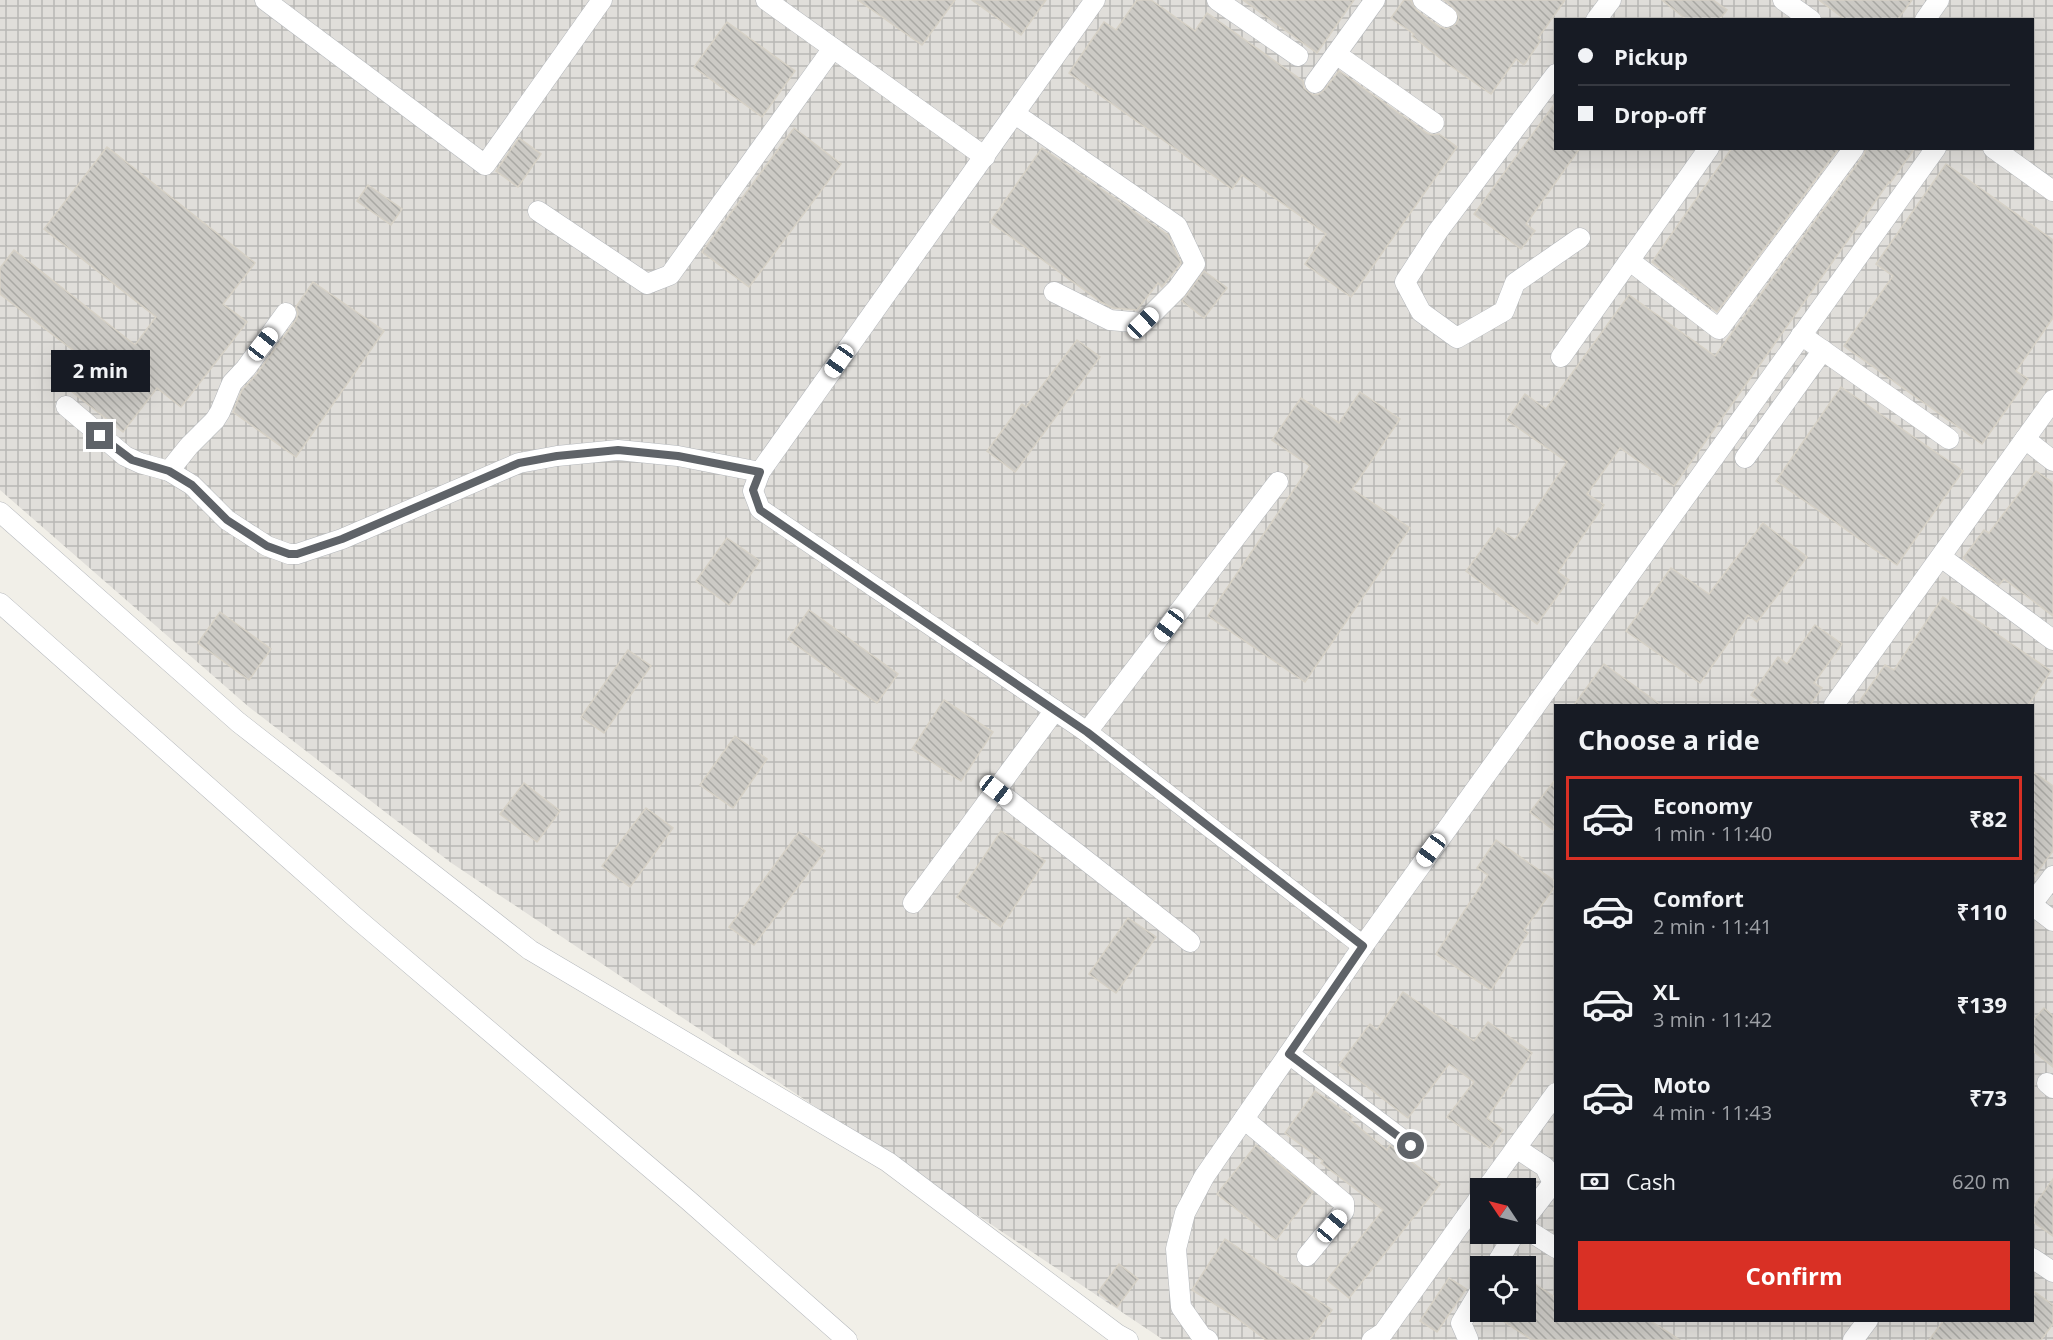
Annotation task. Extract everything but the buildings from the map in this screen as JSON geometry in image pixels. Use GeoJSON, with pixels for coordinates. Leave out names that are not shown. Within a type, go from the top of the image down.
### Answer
{"type":"FeatureCollection","features":[{"type":"Feature","properties":{"kind":"street"},"geometry":{"type":"LineString","coordinates":[[265,0],[484,165],[602,0]]}},
{"type":"Feature","properties":{"kind":"street"},"geometry":{"type":"LineString","coordinates":[[766,0],[985,157]]}},
{"type":"Feature","properties":{"kind":"street"},"geometry":{"type":"LineString","coordinates":[[1095,0],[760,472],[753,490],[760,510],[1087,732],[1363,946]]}},
{"type":"Feature","properties":{"kind":"street"},"geometry":{"type":"LineString","coordinates":[[1217,0],[1298,56]]}},
{"type":"Feature","properties":{"kind":"street"},"geometry":{"type":"LineString","coordinates":[[1315,83],[1375,0]]}},
{"type":"Feature","properties":{"kind":"street"},"geometry":{"type":"LineString","coordinates":[[1423,0],[1447,17]]}},
{"type":"Feature","properties":{"kind":"street"},"geometry":{"type":"LineString","coordinates":[[1598,18],[1611,0]]}},
{"type":"Feature","properties":{"kind":"street"},"geometry":{"type":"LineString","coordinates":[[1784,0],[1805,18]]}},
{"type":"Feature","properties":{"kind":"street"},"geometry":{"type":"LineString","coordinates":[[1926,18],[1939,0]]}},
{"type":"Feature","properties":{"kind":"street"},"geometry":{"type":"LineString","coordinates":[[538,211],[647,284],[670,276],[833,48]]}},
{"type":"Feature","properties":{"kind":"street"},"geometry":{"type":"LineString","coordinates":[[1336,54],[1434,123]]}},
{"type":"Feature","properties":{"kind":"street"},"geometry":{"type":"LineString","coordinates":[[1554,77],[1438,231],[1405,282],[1421,312],[1457,338],[1504,312],[1515,283],[1580,238]]}},
{"type":"Feature","properties":{"kind":"street"},"geometry":{"type":"LineString","coordinates":[[1016,114],[1177,226],[1195,264],[1177,290],[1143,323],[1110,320],[1054,292]]}},
{"type":"Feature","properties":{"kind":"street"},"geometry":{"type":"LineString","coordinates":[[1561,357],[1708,150]]}},
{"type":"Feature","properties":{"kind":"street"},"geometry":{"type":"LineString","coordinates":[[1630,261],[1719,328],[1852,150]]}},
{"type":"Feature","properties":{"kind":"street"},"geometry":{"type":"LineString","coordinates":[[1208,1340],[1202,1337],[1181,1307],[1176,1249],[1185,1213],[1204,1177],[1363,946],[1935,150]]}},
{"type":"Feature","properties":{"kind":"street"},"geometry":{"type":"LineString","coordinates":[[1996,150],[2053,191]]}},
{"type":"Feature","properties":{"kind":"street"},"geometry":{"type":"LineString","coordinates":[[169,471],[189,446],[215,420],[232,383],[246,369],[286,313]]}},
{"type":"Feature","properties":{"kind":"street"},"geometry":{"type":"LineString","coordinates":[[1801,335],[1949,439]]}},
{"type":"Feature","properties":{"kind":"street"},"geometry":{"type":"LineString","coordinates":[[1745,458],[1823,350]]}},
{"type":"Feature","properties":{"kind":"street"},"geometry":{"type":"LineString","coordinates":[[1835,704],[2053,400]]}},
{"type":"Feature","properties":{"kind":"street"},"geometry":{"type":"LineString","coordinates":[[66,406],[125,456],[169,471],[192,485],[227,520],[256,539],[279,551],[297,554],[352,535],[519,463],[557,456],[618,450],[678,456],[760,472]]}},
{"type":"Feature","properties":{"kind":"street"},"geometry":{"type":"LineString","coordinates":[[2025,439],[2053,461]]}},
{"type":"Feature","properties":{"kind":"street"},"geometry":{"type":"LineString","coordinates":[[1087,732],[1278,482]]}},
{"type":"Feature","properties":{"kind":"street"},"geometry":{"type":"LineString","coordinates":[[0,512],[238,722],[530,950],[888,1162],[1128,1340]]}},
{"type":"Feature","properties":{"kind":"street"},"geometry":{"type":"LineString","coordinates":[[1941,556],[2053,640]]}},
{"type":"Feature","properties":{"kind":"street"},"geometry":{"type":"LineString","coordinates":[[0,603],[355,917],[688,1200],[847,1340]]}},
{"type":"Feature","properties":{"kind":"street"},"geometry":{"type":"LineString","coordinates":[[913,903],[1055,710]]}},
{"type":"Feature","properties":{"kind":"street"},"geometry":{"type":"LineString","coordinates":[[996,790],[1190,942]]}},
{"type":"Feature","properties":{"kind":"street"},"geometry":{"type":"LineString","coordinates":[[2034,901],[2053,876]]}},
{"type":"Feature","properties":{"kind":"street"},"geometry":{"type":"LineString","coordinates":[[2034,906],[2053,921]]}},
{"type":"Feature","properties":{"kind":"street"},"geometry":{"type":"LineString","coordinates":[[1289,1054],[1411,1146]]}},
{"type":"Feature","properties":{"kind":"street"},"geometry":{"type":"LineString","coordinates":[[1494,1178],[1554,1096]]}},
{"type":"Feature","properties":{"kind":"street"},"geometry":{"type":"LineString","coordinates":[[1244,1119],[1344,1203],[1344,1212],[1307,1256]]}},
{"type":"Feature","properties":{"kind":"street"},"geometry":{"type":"LineString","coordinates":[[1516,1148],[1545,1167],[1553,1182],[1536,1205]]}},
{"type":"Feature","properties":{"kind":"street"},"geometry":{"type":"LineString","coordinates":[[1372,1340],[1383,1332],[1470,1211]]}},
{"type":"Feature","properties":{"kind":"street"},"geometry":{"type":"LineString","coordinates":[[1536,1235],[1554,1247]]}},
{"type":"Feature","properties":{"kind":"street"},"geometry":{"type":"LineString","coordinates":[[2034,1258],[2053,1272]]}},
{"type":"Feature","properties":{"kind":"street"},"geometry":{"type":"LineString","coordinates":[[1468,1339],[1461,1323],[1470,1308]]}},
{"type":"Feature","properties":{"kind":"street"},"geometry":{"type":"LineString","coordinates":[[1853,1340],[1866,1322]]}},
{"type":"Feature","properties":{"kind":"shaded area"},"geometry":{"type":"Polygon","coordinates":[[[0,0],[2053,0],[2053,1340],[1162,1339],[450,862],[249,707],[0,490],[0,0]]]}},
{"type":"Feature","properties":{"kind":"route"},"geometry":{"type":"LineString","coordinates":[[100,436],[132,460],[169,471],[192,485],[227,520],[267,546],[289,554],[297,554],[342,539],[519,463],[557,456],[618,450],[678,456],[760,472],[753,490],[760,510],[1087,732],[1363,946],[1289,1054],[1411,1146]]}}]}
